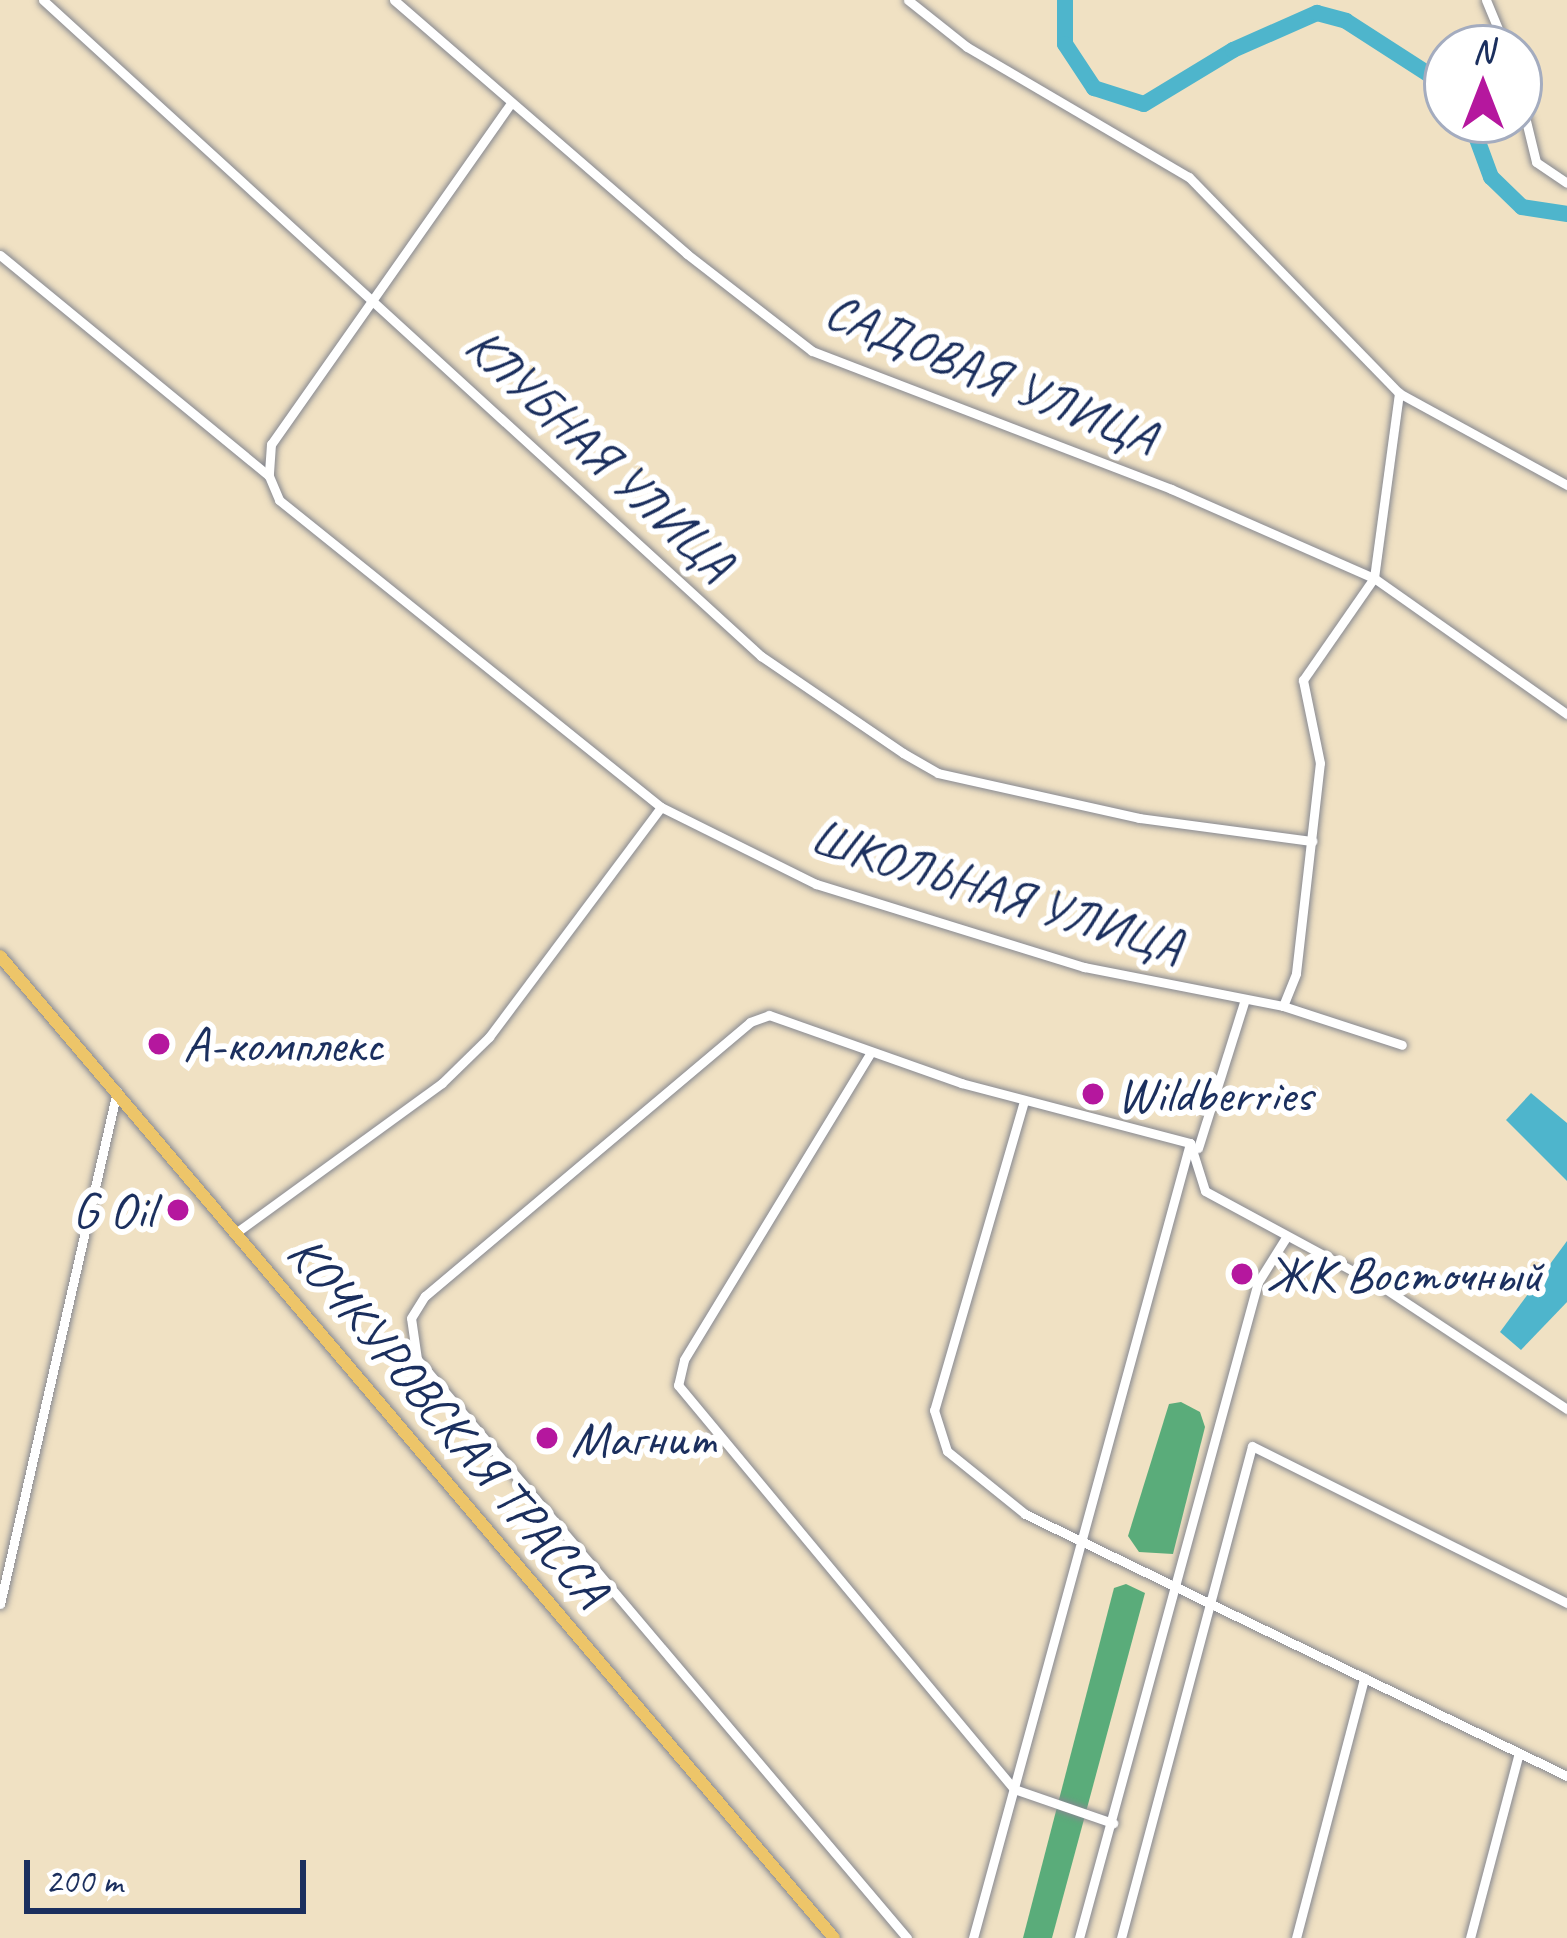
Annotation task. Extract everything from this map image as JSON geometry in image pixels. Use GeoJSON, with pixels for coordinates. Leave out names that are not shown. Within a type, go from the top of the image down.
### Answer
{"type":"FeatureCollection","features":[{"type":"Feature","properties":{"kind":"main road","name":"КОЧКУРОВСКАЯ ТРАССА"},"geometry":{"type":"LineString","coordinates":[[0,956],[834,1938]]}},
{"type":"Feature","properties":{"kind":"street","name":"КЛУБНАЯ УЛИЦА"},"geometry":{"type":"LineString","coordinates":[[43,0],[761,656],[903,753],[938,773],[1181,823],[1312,841]]}},
{"type":"Feature","properties":{"kind":"street","name":"САДОВАЯ УЛИЦА"},"geometry":{"type":"LineString","coordinates":[[394,0],[511,103],[812,351],[1171,489],[1374,578],[1567,713]]}},
{"type":"Feature","properties":{"kind":"street"},"geometry":{"type":"LineString","coordinates":[[908,0],[967,47],[1189,177],[1399,393],[1567,485]]}},
{"type":"Feature","properties":{"kind":"street"},"geometry":{"type":"LineString","coordinates":[[269,476],[272,444],[511,103]]}},
{"type":"Feature","properties":{"kind":"street"},"geometry":{"type":"LineString","coordinates":[[1532,144],[1536,162],[1567,183]]}},
{"type":"Feature","properties":{"kind":"street","name":"ШКОЛЬНАЯ УЛИЦА"},"geometry":{"type":"LineString","coordinates":[[0,255],[269,476],[279,500],[661,807],[864,900],[1084,967],[1283,1006],[1402,1045]]}},
{"type":"Feature","properties":{"kind":"street"},"geometry":{"type":"LineString","coordinates":[[1283,1006],[1296,973],[1320,764],[1303,680],[1331,629],[1374,578],[1399,393]]}},
{"type":"Feature","properties":{"kind":"street"},"geometry":{"type":"LineString","coordinates":[[237,1232],[442,1082],[489,1037],[661,807]]}},
{"type":"Feature","properties":{"kind":"street"},"geometry":{"type":"LineString","coordinates":[[973,1938],[1080,1540],[1194,1145],[1244,1002]]}},
{"type":"Feature","properties":{"kind":"street"},"geometry":{"type":"LineString","coordinates":[[908,1938],[417,1359],[411,1318],[425,1296],[750,1022],[769,1015],[1024,1101],[1194,1145]]}},
{"type":"Feature","properties":{"kind":"street"},"geometry":{"type":"LineString","coordinates":[[871,1052],[684,1360],[678,1385],[1014,1789],[1113,1823]]}},
{"type":"Feature","properties":{"kind":"street"},"geometry":{"type":"LineString","coordinates":[[0,1604],[117,1091]]}},
{"type":"Feature","properties":{"kind":"street"},"geometry":{"type":"LineString","coordinates":[[1024,1101],[934,1410],[947,1451],[1025,1514],[1567,1776]]}},
{"type":"Feature","properties":{"kind":"street"},"geometry":{"type":"LineString","coordinates":[[1194,1145],[1194,1172],[1205,1192],[1381,1286],[1567,1409]]}},
{"type":"Feature","properties":{"kind":"street"},"geometry":{"type":"LineString","coordinates":[[1078,1938],[1258,1282],[1285,1238]]}},
{"type":"Feature","properties":{"kind":"street"},"geometry":{"type":"LineString","coordinates":[[1121,1938],[1252,1446],[1567,1603]]}},
{"type":"Feature","properties":{"kind":"street"},"geometry":{"type":"LineString","coordinates":[[1296,1938],[1364,1678]]}},
{"type":"Feature","properties":{"kind":"street"},"geometry":{"type":"LineString","coordinates":[[1470,1938],[1520,1753]]}},
{"type":"Feature","properties":{"kind":"green space"},"geometry":{"type":"Polygon","coordinates":[[[1181,1402],[1200,1412],[1205,1427],[1173,1554],[1139,1552],[1128,1536],[1169,1404],[1181,1402]]]}},
{"type":"Feature","properties":{"kind":"green space"},"geometry":{"type":"Polygon","coordinates":[[[1126,1584],[1145,1593],[1052,1938],[1023,1938],[1114,1588],[1126,1584]]]}},
{"type":"Feature","properties":{"kind":"water"},"geometry":{"type":"Polygon","coordinates":[[[1531,1093],[1567,1123],[1567,1181],[1506,1120],[1531,1093]]]}},
{"type":"Feature","properties":{"kind":"water"},"geometry":{"type":"Polygon","coordinates":[[[1567,1241],[1567,1302],[1521,1350],[1500,1332],[1567,1241]]]}},
{"type":"Feature","properties":{"kind":"waterway"},"geometry":{"type":"LineString","coordinates":[[1065,0],[1065,44],[1094,88],[1144,104],[1233,50],[1317,13],[1346,21],[1423,71]]}},
{"type":"Feature","properties":{"kind":"waterway"},"geometry":{"type":"LineString","coordinates":[[1479,144],[1491,177],[1522,207],[1567,214]]}},
{"type":"Feature","properties":{"kind":"place","name":"А-комплекс"},"geometry":{"type":"Point","coordinates":[159,1044]}},
{"type":"Feature","properties":{"kind":"place","name":"Wildberries"},"geometry":{"type":"Point","coordinates":[1093,1094]}},
{"type":"Feature","properties":{"kind":"place","name":"G Oil"},"geometry":{"type":"Point","coordinates":[178,1210]}},
{"type":"Feature","properties":{"kind":"place","name":"ЖК Восточный"},"geometry":{"type":"Point","coordinates":[1242,1274]}},
{"type":"Feature","properties":{"kind":"place","name":"Магнит"},"geometry":{"type":"Point","coordinates":[547,1438]}}]}
